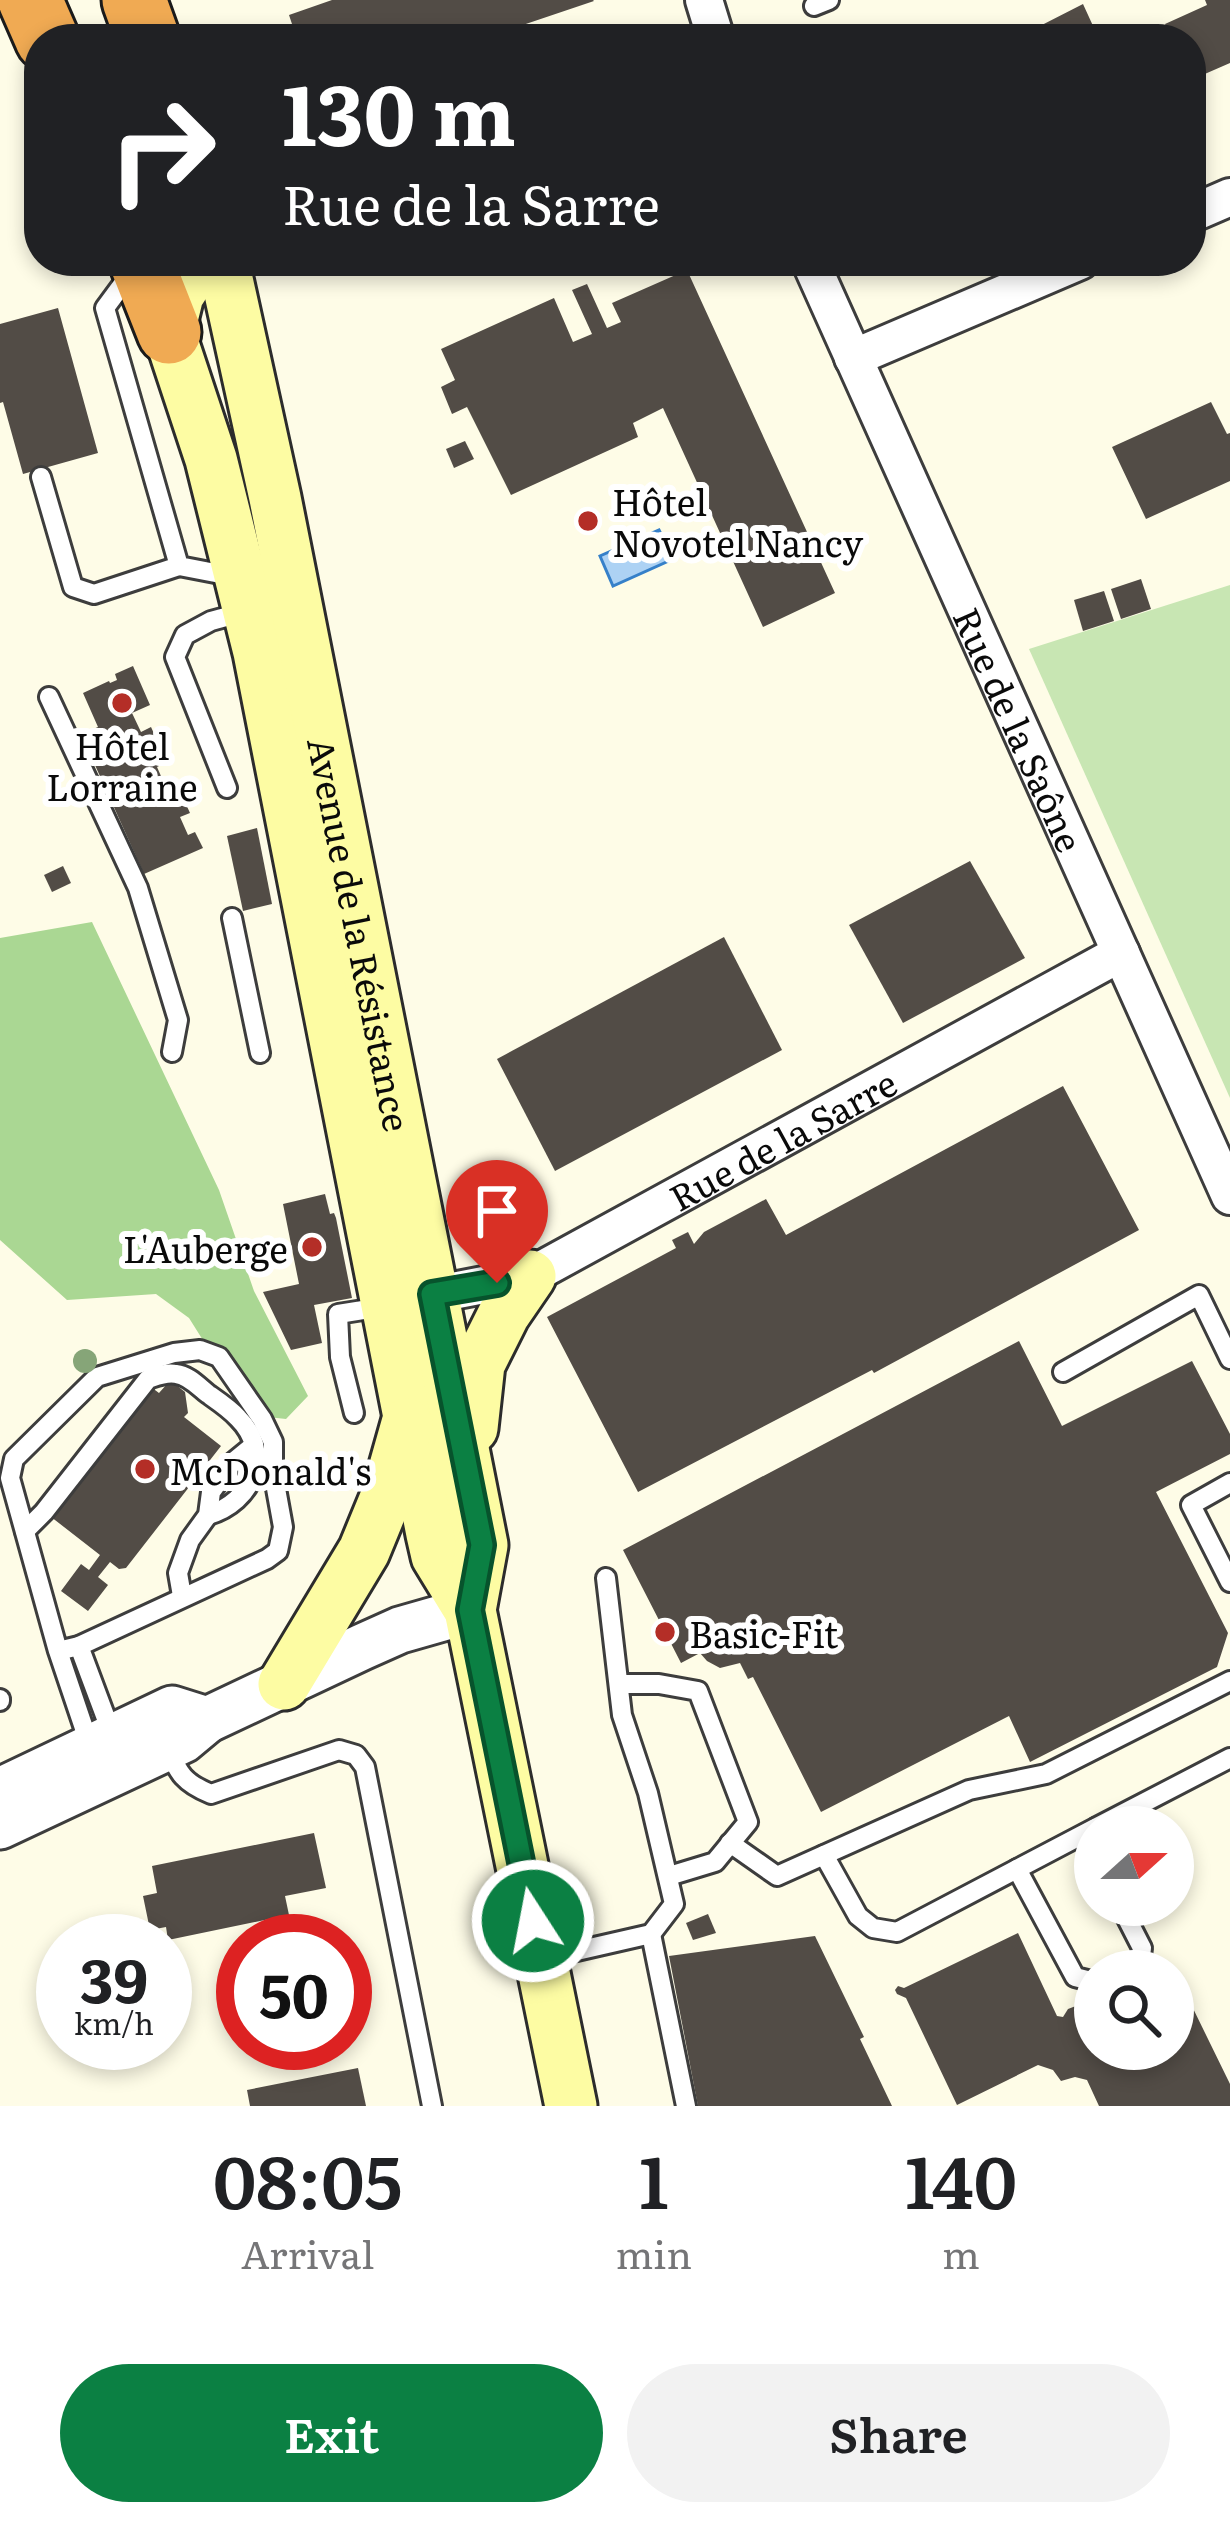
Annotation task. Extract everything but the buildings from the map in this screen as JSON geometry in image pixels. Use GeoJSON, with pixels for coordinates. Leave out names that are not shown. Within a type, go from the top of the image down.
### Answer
{"type":"FeatureCollection","features":[{"type":"Feature","properties":{"kind":"highway"},"geometry":{"type":"LineString","coordinates":[[146,276],[169,332]]}},
{"type":"Feature","properties":{"kind":"main road"},"geometry":{"type":"LineString","coordinates":[[169,332],[178,295],[190,276]]}},
{"type":"Feature","properties":{"kind":"main road","name":"Avenue de la Résistance"},"geometry":{"type":"LineString","coordinates":[[226,276],[275,498],[409,1300],[467,1470],[482,1545],[470,1610]]}},
{"type":"Feature","properties":{"kind":"main road","name":"Avenue de la Résistance"},"geometry":{"type":"LineString","coordinates":[[169,332],[211,459],[245,595],[343,1081],[370,1119],[398,1269],[408,1286],[409,1418],[437,1556],[470,1610],[571,2106]]}},
{"type":"Feature","properties":{"kind":"main road"},"geometry":{"type":"LineString","coordinates":[[467,1470],[479,1364],[530,1276]]}},
{"type":"Feature","properties":{"kind":"main road"},"geometry":{"type":"LineString","coordinates":[[284,1684],[364,1551],[387,1495],[409,1418]]}},
{"type":"Feature","properties":{"kind":"street","name":"Rue de la Saône"},"geometry":{"type":"LineString","coordinates":[[817,276],[1230,1196]]}},
{"type":"Feature","properties":{"kind":"street"},"geometry":{"type":"LineString","coordinates":[[853,358],[1045,276]]}},
{"type":"Feature","properties":{"kind":"street","name":"Rue de la Sarre"},"geometry":{"type":"LineString","coordinates":[[409,1300],[530,1276],[1121,952]]}},
{"type":"Feature","properties":{"kind":"street"},"geometry":{"type":"LineString","coordinates":[[10,1794],[166,1748],[207,1720],[400,1630],[470,1610]]}},
{"type":"Feature","properties":{"kind":"street"},"geometry":{"type":"LineString","coordinates":[[0,1839],[10,1794],[172,1709],[207,1720]]}},
{"type":"Feature","properties":{"kind":"lane"},"geometry":{"type":"LineString","coordinates":[[129,276],[105,308],[178,566]]}},
{"type":"Feature","properties":{"kind":"lane"},"geometry":{"type":"LineString","coordinates":[[41,477],[73,587],[94,594],[178,566],[245,595],[184,635],[175,656],[227,788]]}},
{"type":"Feature","properties":{"kind":"lane"},"geometry":{"type":"LineString","coordinates":[[50,697],[138,887],[178,1020],[172,1052]]}},
{"type":"Feature","properties":{"kind":"lane"},"geometry":{"type":"LineString","coordinates":[[232,918],[260,1053]]}},
{"type":"Feature","properties":{"kind":"lane"},"geometry":{"type":"LineString","coordinates":[[1063,1372],[1198,1295],[1230,1359]]}},
{"type":"Feature","properties":{"kind":"lane"},"geometry":{"type":"LineString","coordinates":[[354,1413],[340,1358],[338,1314],[409,1300]]}},
{"type":"Feature","properties":{"kind":"lane"},"geometry":{"type":"LineString","coordinates":[[58,1651],[80,1646],[278,1551],[283,1527],[273,1442],[219,1357],[200,1350],[174,1353],[98,1377],[14,1459],[10,1478],[58,1651],[102,1743]]}},
{"type":"Feature","properties":{"kind":"lane"},"geometry":{"type":"LineString","coordinates":[[25,1531],[148,1379],[182,1373],[241,1420],[258,1463],[250,1484],[225,1510],[208,1515],[190,1540],[178,1573],[182,1596]]}},
{"type":"Feature","properties":{"kind":"lane"},"geometry":{"type":"LineString","coordinates":[[1230,1483],[1191,1504],[1230,1582]]}},
{"type":"Feature","properties":{"kind":"lane"},"geometry":{"type":"LineString","coordinates":[[542,1959],[651,1934],[674,1904],[648,1793],[622,1715],[606,1579]]}},
{"type":"Feature","properties":{"kind":"lane"},"geometry":{"type":"LineString","coordinates":[[80,1646],[102,1743]]}},
{"type":"Feature","properties":{"kind":"lane"},"geometry":{"type":"LineString","coordinates":[[730,1843],[777,1876],[969,1790],[1046,1774],[1230,1681]]}},
{"type":"Feature","properties":{"kind":"lane"},"geometry":{"type":"LineString","coordinates":[[619,1684],[698,1691],[748,1822],[715,1862],[669,1876]]}},
{"type":"Feature","properties":{"kind":"lane"},"geometry":{"type":"LineString","coordinates":[[166,1748],[190,1786],[211,1794],[339,1750],[356,1755],[365,1767],[432,2106]]}},
{"type":"Feature","properties":{"kind":"lane"},"geometry":{"type":"LineString","coordinates":[[1137,1806],[1230,1758]]}},
{"type":"Feature","properties":{"kind":"lane"},"geometry":{"type":"LineString","coordinates":[[824,1855],[858,1916],[873,1928],[897,1932],[1074,1838]]}},
{"type":"Feature","properties":{"kind":"lane"},"geometry":{"type":"LineString","coordinates":[[1017,1868],[1074,1975]]}},
{"type":"Feature","properties":{"kind":"lane"},"geometry":{"type":"LineString","coordinates":[[651,1934],[686,2106]]}},
{"type":"Feature","properties":{"kind":"green space"},"geometry":{"type":"Polygon","coordinates":[[[1230,585],[1230,1098],[1029,649],[1230,585]]]}},
{"type":"Feature","properties":{"kind":"green space"},"geometry":{"type":"Polygon","coordinates":[[[92,922],[219,1190],[254,1291],[308,1396],[286,1419],[250,1415],[189,1318],[156,1294],[67,1300],[0,1240],[0,938],[92,922]]]}},
{"type":"Feature","properties":{"kind":"water"},"geometry":{"type":"Polygon","coordinates":[[[659,530],[673,559],[613,586],[600,556],[659,530]]]}},
{"type":"Feature","properties":{"kind":"place","name":"Hôtel Novotel Nancy"},"geometry":{"type":"Point","coordinates":[588,521]}},
{"type":"Feature","properties":{"kind":"place","name":"Hôtel Lorraine"},"geometry":{"type":"Point","coordinates":[122,703]}},
{"type":"Feature","properties":{"kind":"place","name":"L'Auberge"},"geometry":{"type":"Point","coordinates":[312,1247]}},
{"type":"Feature","properties":{"kind":"place","name":"McDonald's"},"geometry":{"type":"Point","coordinates":[145,1469]}},
{"type":"Feature","properties":{"kind":"place","name":"Basic-Fit"},"geometry":{"type":"Point","coordinates":[665,1632]}},
{"type":"Feature","properties":{"kind":"route"},"geometry":{"type":"LineString","coordinates":[[497,1283],[432,1294],[482,1545],[470,1610],[533,1921]]}}]}
